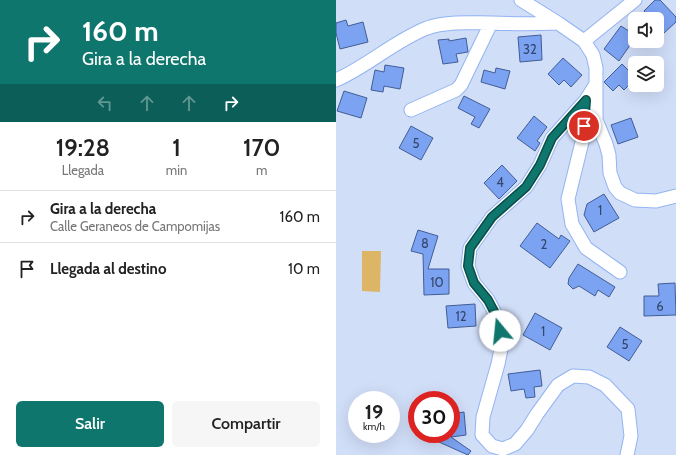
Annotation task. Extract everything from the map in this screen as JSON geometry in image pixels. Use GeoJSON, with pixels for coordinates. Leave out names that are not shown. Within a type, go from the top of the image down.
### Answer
{"type":"FeatureCollection","features":[{"type":"Feature","properties":{"kind":"street"},"geometry":{"type":"LineString","coordinates":[[521,0],[584,41],[593,55],[596,68],[596,120],[606,144],[609,155],[610,173],[615,188],[620,193],[635,200],[646,201],[676,196]]}},
{"type":"Feature","properties":{"kind":"street"},"geometry":{"type":"LineString","coordinates":[[584,41],[635,0]]}},
{"type":"Feature","properties":{"kind":"street"},"geometry":{"type":"LineString","coordinates":[[336,80],[353,71],[399,41],[428,28],[455,22],[558,23]]}},
{"type":"Feature","properties":{"kind":"street"},"geometry":{"type":"LineString","coordinates":[[411,110],[456,90],[461,85],[491,23]]}},
{"type":"Feature","properties":{"kind":"street"},"geometry":{"type":"LineString","coordinates":[[596,84],[586,100],[552,138],[540,165],[526,187],[492,217],[470,248],[468,266],[474,283],[488,300],[498,319],[502,344],[483,417],[482,435],[492,446],[502,449],[515,444],[527,430],[558,385],[573,376],[589,377],[605,385],[628,409],[631,436],[627,455]]}},
{"type":"Feature","properties":{"kind":"street"},"geometry":{"type":"LineString","coordinates":[[586,100],[583,138],[568,199],[572,224],[586,248],[620,272]]}},
{"type":"Feature","properties":{"kind":"shaded area"},"geometry":{"type":"Polygon","coordinates":[[[362,251],[381,251],[380,292],[362,291],[362,251]]]}},
{"type":"Feature","properties":{"kind":"building"},"geometry":{"type":"Polygon","coordinates":[[[655,0],[660,0],[676,17],[676,22],[664,33],[664,12],[644,11],[655,0]]]}},
{"type":"Feature","properties":{"kind":"building"},"geometry":{"type":"Polygon","coordinates":[[[346,20],[348,26],[363,22],[368,42],[340,49],[336,33],[336,23],[346,20]]]}},
{"type":"Feature","properties":{"kind":"building"},"geometry":{"type":"Polygon","coordinates":[[[621,26],[628,30],[628,48],[619,61],[604,49],[621,26]]]}},
{"type":"Feature","properties":{"kind":"building"},"geometry":{"type":"Polygon","coordinates":[[[541,35],[542,60],[520,62],[518,37],[541,35]]]}},
{"type":"Feature","properties":{"kind":"building"},"geometry":{"type":"Polygon","coordinates":[[[466,38],[468,52],[456,54],[458,62],[443,64],[438,40],[449,39],[449,41],[466,38]]]}},
{"type":"Feature","properties":{"kind":"building"},"geometry":{"type":"Polygon","coordinates":[[[563,58],[582,75],[571,87],[564,80],[559,85],[548,74],[563,58]]]}},
{"type":"Feature","properties":{"kind":"building"},"geometry":{"type":"Polygon","coordinates":[[[622,64],[628,70],[628,86],[624,90],[619,85],[613,91],[604,82],[622,64]]]}},
{"type":"Feature","properties":{"kind":"building"},"geometry":{"type":"Polygon","coordinates":[[[385,65],[404,68],[400,89],[384,86],[383,92],[371,90],[375,70],[384,72],[385,65]]]}},
{"type":"Feature","properties":{"kind":"building"},"geometry":{"type":"Polygon","coordinates":[[[496,68],[510,71],[505,89],[481,82],[484,70],[495,73],[496,68]]]}},
{"type":"Feature","properties":{"kind":"building"},"geometry":{"type":"Polygon","coordinates":[[[344,91],[367,98],[361,118],[337,111],[344,91]]]}},
{"type":"Feature","properties":{"kind":"building"},"geometry":{"type":"Polygon","coordinates":[[[464,96],[490,109],[479,128],[471,124],[475,117],[458,108],[464,96]]]}},
{"type":"Feature","properties":{"kind":"building"},"geometry":{"type":"Polygon","coordinates":[[[534,116],[547,127],[537,141],[540,143],[535,151],[517,138],[534,116]]]}},
{"type":"Feature","properties":{"kind":"building"},"geometry":{"type":"Polygon","coordinates":[[[631,118],[638,137],[618,144],[611,125],[631,118]]]}},
{"type":"Feature","properties":{"kind":"building"},"geometry":{"type":"Polygon","coordinates":[[[411,126],[433,138],[421,160],[399,148],[411,126]]]}},
{"type":"Feature","properties":{"kind":"building"},"geometry":{"type":"Polygon","coordinates":[[[502,165],[517,181],[499,199],[484,183],[502,165]]]}},
{"type":"Feature","properties":{"kind":"building"},"geometry":{"type":"Polygon","coordinates":[[[604,194],[619,218],[594,232],[584,215],[587,204],[604,194]]]}},
{"type":"Feature","properties":{"kind":"building"},"geometry":{"type":"Polygon","coordinates":[[[537,223],[559,239],[561,235],[570,241],[550,268],[520,246],[537,223]]]}},
{"type":"Feature","properties":{"kind":"building"},"geometry":{"type":"Polygon","coordinates":[[[418,230],[438,236],[428,269],[449,269],[449,294],[424,295],[423,254],[411,251],[418,230]]]}},
{"type":"Feature","properties":{"kind":"building"},"geometry":{"type":"Polygon","coordinates":[[[578,264],[615,287],[609,297],[598,290],[595,296],[579,286],[573,289],[568,284],[569,278],[578,264]]]}},
{"type":"Feature","properties":{"kind":"building"},"geometry":{"type":"Polygon","coordinates":[[[675,283],[676,315],[644,316],[644,296],[659,296],[658,284],[675,283]]]}},
{"type":"Feature","properties":{"kind":"building"},"geometry":{"type":"Polygon","coordinates":[[[475,304],[476,326],[448,328],[446,306],[475,304]]]}},
{"type":"Feature","properties":{"kind":"building"},"geometry":{"type":"Polygon","coordinates":[[[535,313],[562,328],[550,350],[523,335],[535,313]]]}},
{"type":"Feature","properties":{"kind":"building"},"geometry":{"type":"Polygon","coordinates":[[[620,327],[642,341],[629,361],[607,347],[620,327]]]}},
{"type":"Feature","properties":{"kind":"building"},"geometry":{"type":"Polygon","coordinates":[[[540,370],[542,386],[534,387],[535,397],[526,398],[524,389],[511,391],[508,374],[540,370]]]}},
{"type":"Feature","properties":{"kind":"building"},"geometry":{"type":"Polygon","coordinates":[[[464,412],[466,435],[460,436],[460,413],[464,412]]]}},
{"type":"Feature","properties":{"kind":"building"},"geometry":{"type":"Polygon","coordinates":[[[441,443],[460,443],[471,451],[468,455],[441,443]]]}},
{"type":"Feature","properties":{"kind":"route"},"geometry":{"type":"LineString","coordinates":[[500,331],[498,319],[488,300],[474,283],[468,266],[470,248],[492,217],[526,187],[540,165],[552,138],[586,100],[584,126]]}}]}
